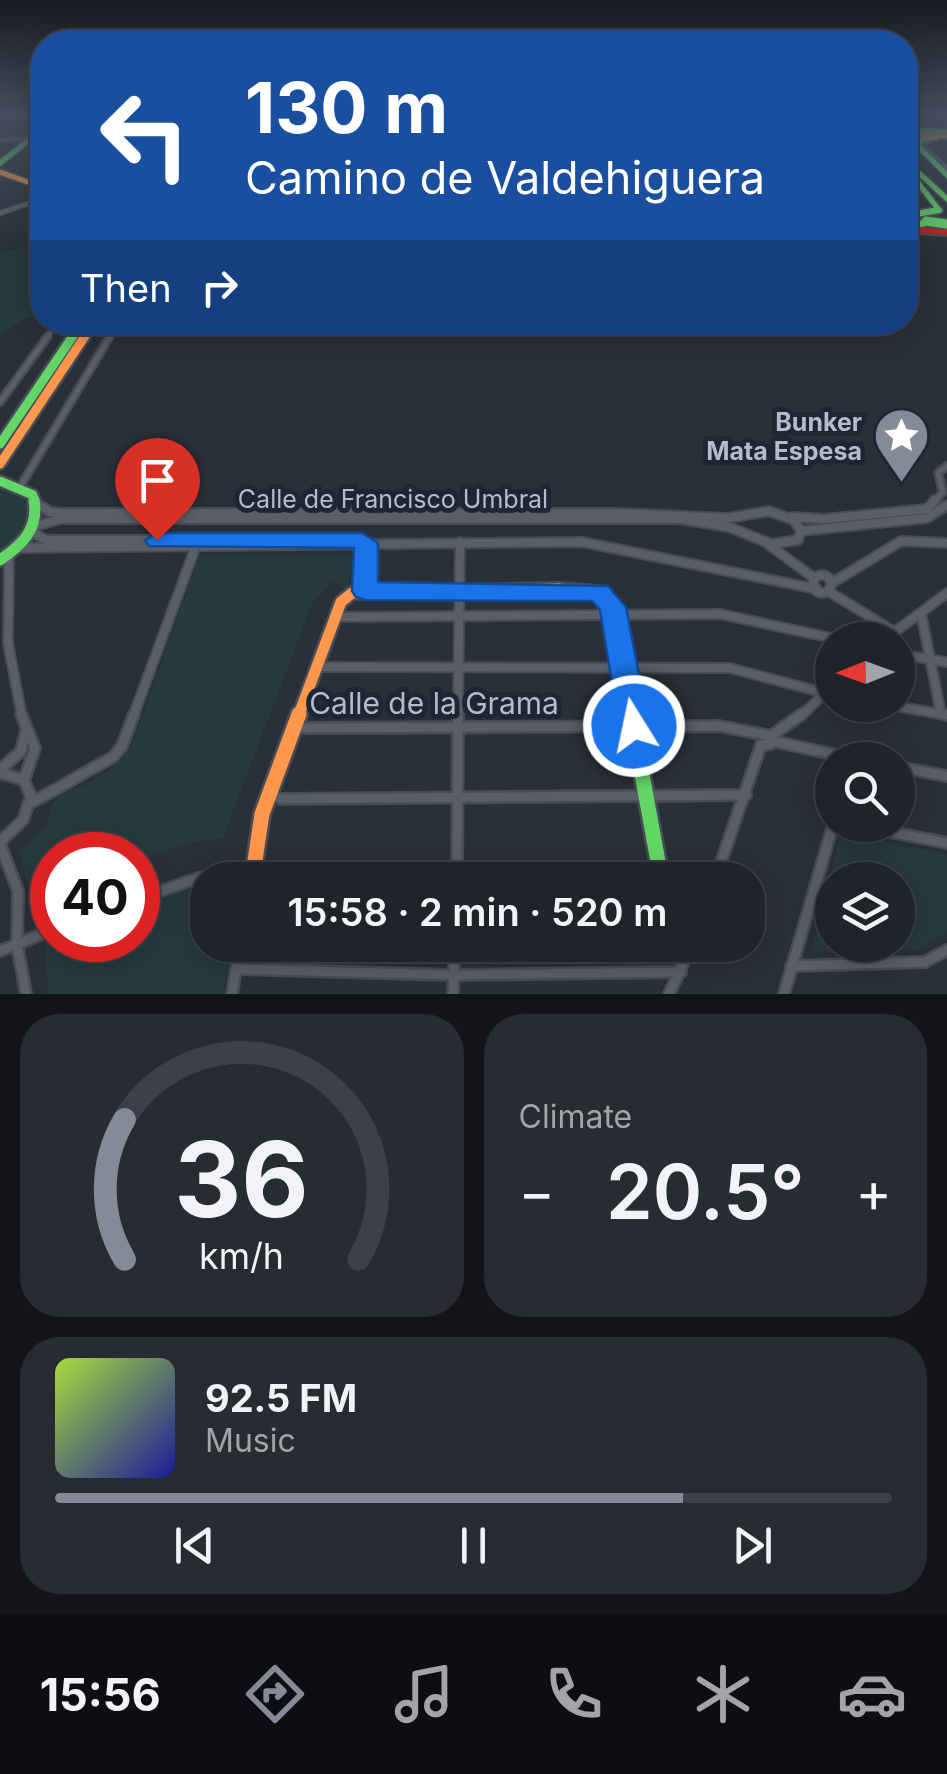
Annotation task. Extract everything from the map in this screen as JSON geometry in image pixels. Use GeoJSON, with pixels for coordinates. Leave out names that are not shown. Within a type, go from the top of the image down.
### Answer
{"type":"FeatureCollection","features":[{"type":"Feature","properties":{"kind":"main road"},"geometry":{"type":"LineString","coordinates":[[918,164],[947,190]]}},
{"type":"Feature","properties":{"kind":"main road"},"geometry":{"type":"LineString","coordinates":[[0,172],[30,186]]}},
{"type":"Feature","properties":{"kind":"main road"},"geometry":{"type":"LineString","coordinates":[[918,172],[947,199]]}},
{"type":"Feature","properties":{"kind":"main road"},"geometry":{"type":"LineString","coordinates":[[918,181],[947,208]]}},
{"type":"Feature","properties":{"kind":"main road"},"geometry":{"type":"LineString","coordinates":[[918,184],[939,210],[918,218]]}},
{"type":"Feature","properties":{"kind":"main road"},"geometry":{"type":"LineString","coordinates":[[918,222],[947,223]]}},
{"type":"Feature","properties":{"kind":"main road"},"geometry":{"type":"LineString","coordinates":[[918,223],[947,223]]}},
{"type":"Feature","properties":{"kind":"main road"},"geometry":{"type":"LineString","coordinates":[[918,226],[947,232]]}},
{"type":"Feature","properties":{"kind":"main road"},"geometry":{"type":"LineString","coordinates":[[0,444],[74,335]]}},
{"type":"Feature","properties":{"kind":"main road"},"geometry":{"type":"LineString","coordinates":[[0,464],[85,335]]}},
{"type":"Feature","properties":{"kind":"main road"},"geometry":{"type":"LineString","coordinates":[[0,481],[20,487],[33,495],[38,504],[34,529],[8,554]]}},
{"type":"Feature","properties":{"kind":"main road"},"geometry":{"type":"LineString","coordinates":[[255,862],[269,792],[343,600],[365,591],[590,590],[606,596],[614,616],[658,862]]}},
{"type":"Feature","properties":{"kind":"street"},"geometry":{"type":"LineString","coordinates":[[0,213],[30,198]]}},
{"type":"Feature","properties":{"kind":"street"},"geometry":{"type":"LineString","coordinates":[[0,402],[49,335]]}},
{"type":"Feature","properties":{"kind":"street"},"geometry":{"type":"LineString","coordinates":[[20,487],[111,335]]}},
{"type":"Feature","properties":{"kind":"street"},"geometry":{"type":"LineString","coordinates":[[786,515],[810,519],[921,511],[942,496],[944,482],[938,471],[947,466]]}},
{"type":"Feature","properties":{"kind":"street","name":"Calle de Francisco Umbral"},"geometry":{"type":"LineString","coordinates":[[38,504],[50,512],[62,513],[749,516],[770,511],[786,515]]}},
{"type":"Feature","properties":{"kind":"street"},"geometry":{"type":"LineString","coordinates":[[801,532],[928,518],[947,506]]}},
{"type":"Feature","properties":{"kind":"street"},"geometry":{"type":"LineString","coordinates":[[786,515],[801,532]]}},
{"type":"Feature","properties":{"kind":"street"},"geometry":{"type":"LineString","coordinates":[[749,516],[745,525],[750,535]]}},
{"type":"Feature","properties":{"kind":"street","name":"Calle de Francisco Umbral"},"geometry":{"type":"LineString","coordinates":[[366,545],[360,540],[46,540],[34,529],[62,519],[680,519],[728,526],[750,535],[814,578]]}},
{"type":"Feature","properties":{"kind":"street"},"geometry":{"type":"LineString","coordinates":[[789,560],[801,532]]}},
{"type":"Feature","properties":{"kind":"street"},"geometry":{"type":"LineString","coordinates":[[365,591],[366,545],[585,542],[818,589],[833,588],[901,541],[947,543]]}},
{"type":"Feature","properties":{"kind":"street"},"geometry":{"type":"LineString","coordinates":[[458,862],[460,542]]}},
{"type":"Feature","properties":{"kind":"street"},"geometry":{"type":"LineString","coordinates":[[768,544],[794,543]]}},
{"type":"Feature","properties":{"kind":"street","name":"Calle de Francisco Umbral"},"geometry":{"type":"LineString","coordinates":[[8,554],[196,546],[366,545]]}},
{"type":"Feature","properties":{"kind":"street"},"geometry":{"type":"LineString","coordinates":[[26,994],[17,944],[18,891],[0,843],[44,792],[99,770],[122,746],[196,546]]}},
{"type":"Feature","properties":{"kind":"street"},"geometry":{"type":"LineString","coordinates":[[8,554],[6,585],[14,678],[26,730],[35,748],[24,780],[31,803]]}},
{"type":"Feature","properties":{"kind":"street"},"geometry":{"type":"LineString","coordinates":[[0,576],[6,585]]}},
{"type":"Feature","properties":{"kind":"street"},"geometry":{"type":"LineString","coordinates":[[818,589],[812,583],[814,578],[881,622]]}},
{"type":"Feature","properties":{"kind":"street"},"geometry":{"type":"LineString","coordinates":[[908,622],[947,593]]}},
{"type":"Feature","properties":{"kind":"street"},"geometry":{"type":"LineString","coordinates":[[915,709],[944,714],[921,612]]}},
{"type":"Feature","properties":{"kind":"street"},"geometry":{"type":"LineString","coordinates":[[335,617],[720,614],[815,635]]}},
{"type":"Feature","properties":{"kind":"street"},"geometry":{"type":"LineString","coordinates":[[915,657],[947,662]]}},
{"type":"Feature","properties":{"kind":"street"},"geometry":{"type":"LineString","coordinates":[[316,667],[730,668],[815,691]]}},
{"type":"Feature","properties":{"kind":"street"},"geometry":{"type":"LineString","coordinates":[[720,862],[768,741],[815,706]]}},
{"type":"Feature","properties":{"kind":"street","name":"Calle de la Grama"},"geometry":{"type":"LineString","coordinates":[[294,728],[719,726],[768,741]]}},
{"type":"Feature","properties":{"kind":"street"},"geometry":{"type":"LineString","coordinates":[[24,780],[0,771],[21,751],[26,730]]}},
{"type":"Feature","properties":{"kind":"street"},"geometry":{"type":"LineString","coordinates":[[768,741],[815,751]]}},
{"type":"Feature","properties":{"kind":"street"},"geometry":{"type":"LineString","coordinates":[[915,770],[947,776]]}},
{"type":"Feature","properties":{"kind":"street"},"geometry":{"type":"LineString","coordinates":[[269,792],[280,799],[746,794]]}},
{"type":"Feature","properties":{"kind":"street"},"geometry":{"type":"LineString","coordinates":[[915,837],[947,843]]}},
{"type":"Feature","properties":{"kind":"street"},"geometry":{"type":"LineString","coordinates":[[784,994],[828,842]]}},
{"type":"Feature","properties":{"kind":"street"},"geometry":{"type":"LineString","coordinates":[[160,891],[190,881]]}},
{"type":"Feature","properties":{"kind":"street"},"geometry":{"type":"LineString","coordinates":[[0,951],[30,939]]}},
{"type":"Feature","properties":{"kind":"street"},"geometry":{"type":"LineString","coordinates":[[791,966],[926,962],[947,950]]}},
{"type":"Feature","properties":{"kind":"street"},"geometry":{"type":"LineString","coordinates":[[232,994],[237,962]]}},
{"type":"Feature","properties":{"kind":"street"},"geometry":{"type":"LineString","coordinates":[[453,994],[454,962]]}},
{"type":"Feature","properties":{"kind":"street"},"geometry":{"type":"LineString","coordinates":[[668,994],[686,962]]}},
{"type":"Feature","properties":{"kind":"street"},"geometry":{"type":"LineString","coordinates":[[236,970],[454,974],[682,972]]}},
{"type":"Feature","properties":{"kind":"green space"},"geometry":{"type":"Polygon","coordinates":[[[30,247],[30,318],[0,335],[0,252],[30,247]]]}},
{"type":"Feature","properties":{"kind":"green space"},"geometry":{"type":"Polygon","coordinates":[[[0,488],[23,499],[27,516],[17,535],[0,552],[0,488]]]}},
{"type":"Feature","properties":{"kind":"green space"},"geometry":{"type":"Polygon","coordinates":[[[200,555],[355,555],[347,592],[334,581],[313,601],[223,838],[187,843],[160,853],[160,832],[40,832],[46,826],[56,797],[107,772],[131,747],[200,555]]]}},
{"type":"Feature","properties":{"kind":"green space"},"geometry":{"type":"Polygon","coordinates":[[[30,841],[30,892],[19,852],[30,841]]]}},
{"type":"Feature","properties":{"kind":"green space"},"geometry":{"type":"Polygon","coordinates":[[[839,842],[886,842],[947,854],[947,932],[917,950],[915,862],[834,862],[839,842]]]}},
{"type":"Feature","properties":{"kind":"green space"},"geometry":{"type":"Polygon","coordinates":[[[190,887],[190,962],[228,962],[223,994],[48,994],[46,962],[160,962],[160,898],[190,887]]]}},
{"type":"Feature","properties":{"kind":"traffic: fast"},"geometry":{"type":"LineString","coordinates":[[0,163],[3,160]]}},
{"type":"Feature","properties":{"kind":"traffic: fast"},"geometry":{"type":"LineString","coordinates":[[932,160],[947,175]]}},
{"type":"Feature","properties":{"kind":"traffic: fast"},"geometry":{"type":"LineString","coordinates":[[918,172],[947,199]]}},
{"type":"Feature","properties":{"kind":"traffic: fast"},"geometry":{"type":"LineString","coordinates":[[918,183],[939,210],[918,214]]}},
{"type":"Feature","properties":{"kind":"traffic: fast"},"geometry":{"type":"LineString","coordinates":[[926,221],[947,224]]}},
{"type":"Feature","properties":{"kind":"traffic: fast"},"geometry":{"type":"LineString","coordinates":[[918,224],[934,223]]}},
{"type":"Feature","properties":{"kind":"traffic: fast"},"geometry":{"type":"LineString","coordinates":[[0,444],[74,335]]}},
{"type":"Feature","properties":{"kind":"traffic: fast"},"geometry":{"type":"LineString","coordinates":[[0,481],[33,495],[36,506],[30,533],[0,560]]}},
{"type":"Feature","properties":{"kind":"traffic: fast"},"geometry":{"type":"LineString","coordinates":[[558,589],[598,592],[610,600],[658,862]]}},
{"type":"Feature","properties":{"kind":"traffic: slow"},"geometry":{"type":"LineString","coordinates":[[0,172],[30,183]]}},
{"type":"Feature","properties":{"kind":"traffic: slow"},"geometry":{"type":"LineString","coordinates":[[0,464],[85,335]]}},
{"type":"Feature","properties":{"kind":"traffic: slow"},"geometry":{"type":"LineString","coordinates":[[255,862],[262,814],[341,602],[352,593],[365,591],[558,589]]}},
{"type":"Feature","properties":{"kind":"traffic: jam"},"geometry":{"type":"LineString","coordinates":[[918,230],[947,232]]}},
{"type":"Feature","properties":{"kind":"place","name":"Bunker Mata Espesa"},"geometry":{"type":"Point","coordinates":[901,485]}},
{"type":"Feature","properties":{"kind":"route"},"geometry":{"type":"LineString","coordinates":[[157,540],[362,540],[366,543],[365,591],[598,592],[613,607],[634,726]]}}]}
